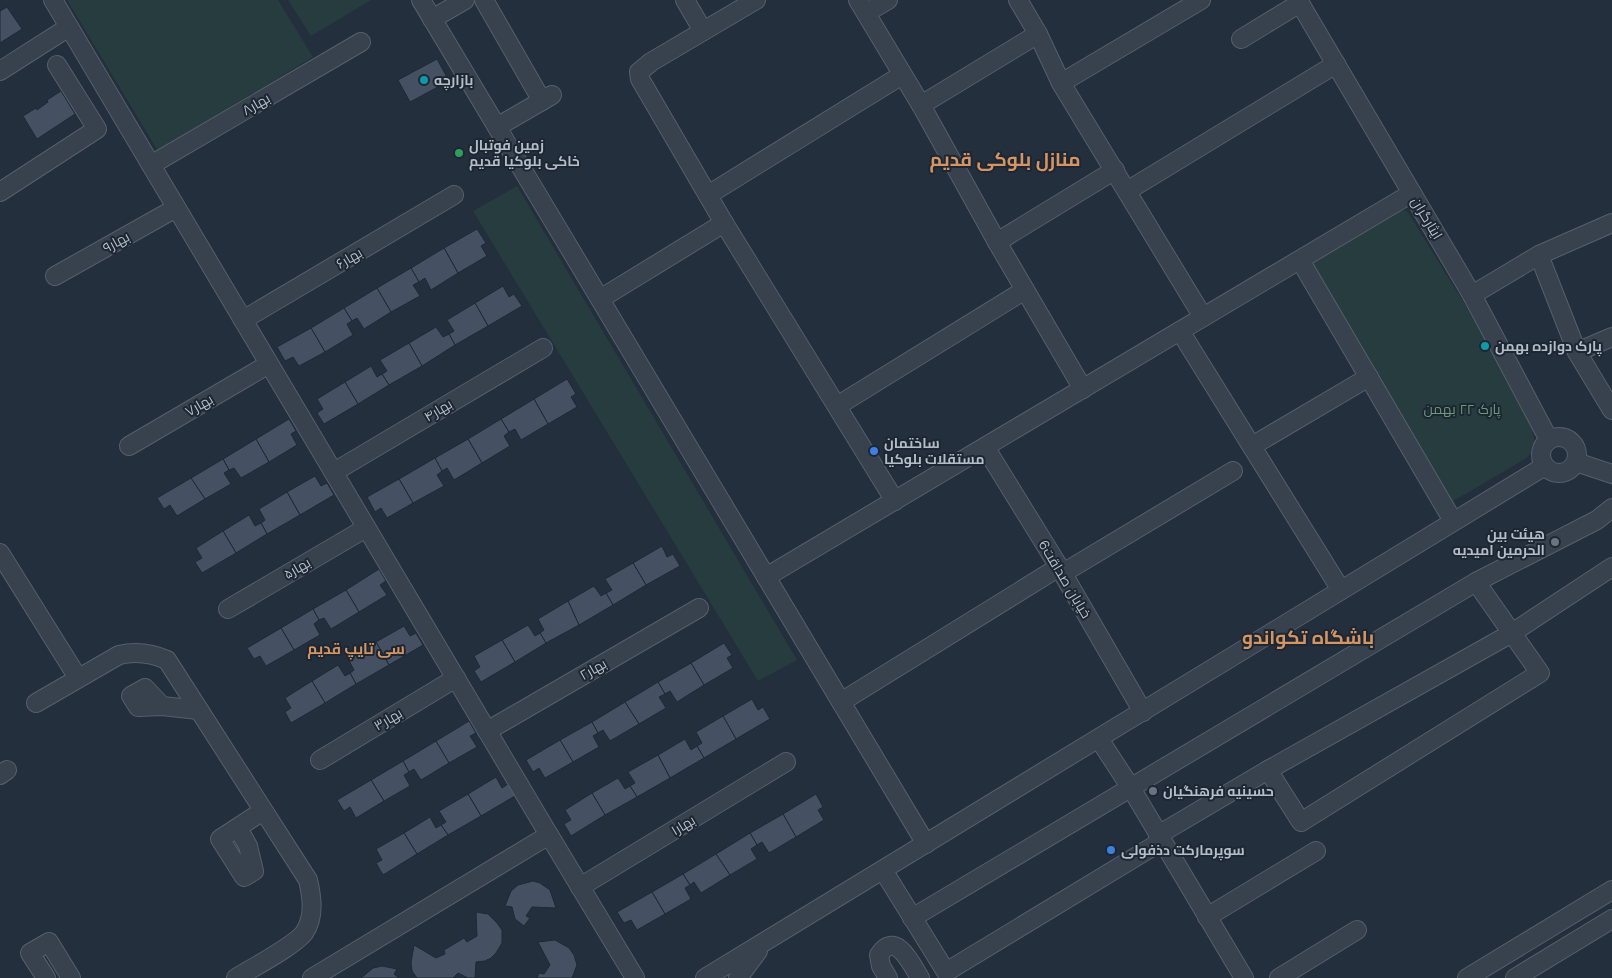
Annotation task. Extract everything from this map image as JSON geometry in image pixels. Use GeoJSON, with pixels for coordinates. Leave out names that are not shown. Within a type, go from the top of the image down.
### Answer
{"type":"FeatureCollection","features":[{"type":"Feature","properties":{"kind":"street"},"geometry":{"type":"LineString","coordinates":[[53,0],[635,978]]}},
{"type":"Feature","properties":{"kind":"street"},"geometry":{"type":"LineString","coordinates":[[421,0],[926,844]]}},
{"type":"Feature","properties":{"kind":"street"},"geometry":{"type":"LineString","coordinates":[[432,20],[465,0]]}},
{"type":"Feature","properties":{"kind":"street"},"geometry":{"type":"LineString","coordinates":[[484,0],[547,98],[497,127]]}},
{"type":"Feature","properties":{"kind":"street"},"geometry":{"type":"LineString","coordinates":[[684,0],[703,31]]}},
{"type":"Feature","properties":{"kind":"street"},"geometry":{"type":"LineString","coordinates":[[756,0],[651,62],[640,72],[640,79],[724,223],[895,501]]}},
{"type":"Feature","properties":{"kind":"street"},"geometry":{"type":"LineString","coordinates":[[888,0],[862,6],[921,105],[997,242],[1083,389]]}},
{"type":"Feature","properties":{"kind":"street"},"geometry":{"type":"LineString","coordinates":[[1018,0],[1038,34],[1062,83],[1203,317]]}},
{"type":"Feature","properties":{"kind":"street"},"geometry":{"type":"LineString","coordinates":[[1062,83],[1201,0]]}},
{"type":"Feature","properties":{"kind":"street"},"geometry":{"type":"LineString","coordinates":[[1241,39],[1299,2]]}},
{"type":"Feature","properties":{"kind":"street","name":"ایثارگران"},"geometry":{"type":"LineString","coordinates":[[1299,2],[1472,296],[1549,440]]}},
{"type":"Feature","properties":{"kind":"street"},"geometry":{"type":"LineString","coordinates":[[0,71],[69,27]]}},
{"type":"Feature","properties":{"kind":"street"},"geometry":{"type":"LineString","coordinates":[[921,105],[1038,34]]}},
{"type":"Feature","properties":{"kind":"street","name":"بهار۸"},"geometry":{"type":"LineString","coordinates":[[151,165],[361,42]]}},
{"type":"Feature","properties":{"kind":"street"},"geometry":{"type":"LineString","coordinates":[[1127,191],[1336,64]]}},
{"type":"Feature","properties":{"kind":"street"},"geometry":{"type":"LineString","coordinates":[[0,192],[97,129],[56,65]]}},
{"type":"Feature","properties":{"kind":"street"},"geometry":{"type":"LineString","coordinates":[[708,195],[902,75]]}},
{"type":"Feature","properties":{"kind":"street"},"geometry":{"type":"LineString","coordinates":[[997,242],[1114,170]]}},
{"type":"Feature","properties":{"kind":"street"},"geometry":{"type":"LineString","coordinates":[[766,577],[1412,193]]}},
{"type":"Feature","properties":{"kind":"street","name":"بهار۶"},"geometry":{"type":"LineString","coordinates":[[243,320],[454,195]]}},
{"type":"Feature","properties":{"kind":"street","name":"بهار۹"},"geometry":{"type":"LineString","coordinates":[[55,276],[176,208]]}},
{"type":"Feature","properties":{"kind":"street"},"geometry":{"type":"LineString","coordinates":[[600,299],[724,223]]}},
{"type":"Feature","properties":{"kind":"street"},"geometry":{"type":"LineString","coordinates":[[1472,296],[1539,255],[1612,223]]}},
{"type":"Feature","properties":{"kind":"street"},"geometry":{"type":"LineString","coordinates":[[1539,255],[1577,352],[1612,410]]}},
{"type":"Feature","properties":{"kind":"street"},"geometry":{"type":"LineString","coordinates":[[1300,260],[1453,522]]}},
{"type":"Feature","properties":{"kind":"street"},"geometry":{"type":"LineString","coordinates":[[837,406],[1025,290]]}},
{"type":"Feature","properties":{"kind":"street"},"geometry":{"type":"LineString","coordinates":[[1180,331],[1341,590]]}},
{"type":"Feature","properties":{"kind":"street"},"geometry":{"type":"LineString","coordinates":[[1577,352],[1612,337]]}},
{"type":"Feature","properties":{"kind":"street","name":"بهار۴"},"geometry":{"type":"LineString","coordinates":[[334,472],[543,348]]}},
{"type":"Feature","properties":{"kind":"street","name":"بهار۷"},"geometry":{"type":"LineString","coordinates":[[129,446],[269,364]]}},
{"type":"Feature","properties":{"kind":"street"},"geometry":{"type":"LineString","coordinates":[[1252,446],[1369,377]]}},
{"type":"Feature","properties":{"kind":"street"},"geometry":{"type":"LineString","coordinates":[[1555,438],[1568,439],[1577,449],[1578,456],[1576,462],[1569,470],[1559,473],[1549,470],[1542,461],[1542,450],[1549,440],[1555,438]]}},
{"type":"Feature","properties":{"kind":"street","name":"خیابان صداقت6"},"geometry":{"type":"LineString","coordinates":[[985,447],[1061,570],[1143,712]]}},
{"type":"Feature","properties":{"kind":"street"},"geometry":{"type":"LineString","coordinates":[[1576,462],[1612,474]]}},
{"type":"Feature","properties":{"kind":"street"},"geometry":{"type":"LineString","coordinates":[[705,978],[1545,466]]}},
{"type":"Feature","properties":{"kind":"street"},"geometry":{"type":"LineString","coordinates":[[841,702],[1061,570],[1233,471]]}},
{"type":"Feature","properties":{"kind":"street"},"geometry":{"type":"LineString","coordinates":[[912,918],[1476,582],[1597,520],[1612,508]]}},
{"type":"Feature","properties":{"kind":"street","name":"بهار۵"},"geometry":{"type":"LineString","coordinates":[[228,609],[366,528]]}},
{"type":"Feature","properties":{"kind":"street"},"geometry":{"type":"LineString","coordinates":[[0,553],[78,678]]}},
{"type":"Feature","properties":{"kind":"street"},"geometry":{"type":"LineString","coordinates":[[883,870],[946,972],[1268,770],[1512,633],[1612,567]]}},
{"type":"Feature","properties":{"kind":"street"},"geometry":{"type":"LineString","coordinates":[[1268,770],[1302,822],[1540,673],[1476,582]]}},
{"type":"Feature","properties":{"kind":"street","name":"بهار۲"},"geometry":{"type":"LineString","coordinates":[[487,731],[699,608]]}},
{"type":"Feature","properties":{"kind":"street"},"geometry":{"type":"LineString","coordinates":[[36,703],[119,655],[130,653],[157,656],[167,660],[308,880],[312,896],[312,914],[304,933],[236,978]]}},
{"type":"Feature","properties":{"kind":"street","name":"بهار۳"},"geometry":{"type":"LineString","coordinates":[[320,760],[456,678]]}},
{"type":"Feature","properties":{"kind":"street"},"geometry":{"type":"LineString","coordinates":[[162,706],[199,710]]}},
{"type":"Feature","properties":{"kind":"street"},"geometry":{"type":"LineString","coordinates":[[1098,739],[1130,788],[1244,978]]}},
{"type":"Feature","properties":{"kind":"street","name":"بهار۱"},"geometry":{"type":"LineString","coordinates":[[580,888],[786,762]]}},
{"type":"Feature","properties":{"kind":"street"},"geometry":{"type":"LineString","coordinates":[[238,828],[263,811]]}},
{"type":"Feature","properties":{"kind":"street"},"geometry":{"type":"LineString","coordinates":[[312,978],[549,835]]}},
{"type":"Feature","properties":{"kind":"street"},"geometry":{"type":"LineString","coordinates":[[1207,917],[1316,852]]}},
{"type":"Feature","properties":{"kind":"street"},"geometry":{"type":"LineString","coordinates":[[1467,978],[1612,890]]}},
{"type":"Feature","properties":{"kind":"street"},"geometry":{"type":"LineString","coordinates":[[1515,978],[1612,919]]}},
{"type":"Feature","properties":{"kind":"street"},"geometry":{"type":"LineString","coordinates":[[1279,978],[1357,930]]}},
{"type":"Feature","properties":{"kind":"street"},"geometry":{"type":"LineString","coordinates":[[46,978],[30,953],[49,942],[71,978]]}},
{"type":"Feature","properties":{"kind":"street"},"geometry":{"type":"LineString","coordinates":[[738,978],[765,943]]}},
{"type":"Feature","properties":{"kind":"street"},"geometry":{"type":"LineString","coordinates":[[888,978],[881,966],[879,955],[882,950],[893,946],[899,947],[903,951],[920,978]]}},
{"type":"Feature","properties":{"kind":"green space"},"geometry":{"type":"Polygon","coordinates":[[[67,0],[278,0],[313,57],[158,151],[67,0]]]}},
{"type":"Feature","properties":{"kind":"green space"},"geometry":{"type":"Polygon","coordinates":[[[288,0],[371,0],[311,36],[288,0]]]}},
{"type":"Feature","properties":{"kind":"green space"},"geometry":{"type":"Polygon","coordinates":[[[517,186],[797,660],[758,681],[473,211],[517,186]]]}},
{"type":"Feature","properties":{"kind":"green space","name":"پارک ۲۲ بهمن"},"geometry":{"type":"Polygon","coordinates":[[[1399,210],[1407,211],[1510,377],[1530,419],[1536,449],[1525,459],[1450,503],[1308,265],[1399,210]]]}},
{"type":"Feature","properties":{"kind":"building"},"geometry":{"type":"Polygon","coordinates":[[[7,7],[22,29],[0,43],[0,11],[7,7]]]}},
{"type":"Feature","properties":{"kind":"building","name":"بازارچه"},"geometry":{"type":"Polygon","coordinates":[[[437,59],[449,81],[410,102],[398,80],[437,59]]]}},
{"type":"Feature","properties":{"kind":"building"},"geometry":{"type":"Polygon","coordinates":[[[61,91],[75,114],[37,139],[23,116],[36,108],[37,110],[48,102],[47,100],[61,91]]]}},
{"type":"Feature","properties":{"kind":"building"},"geometry":{"type":"Polygon","coordinates":[[[477,229],[486,243],[481,246],[487,256],[458,273],[444,248],[477,229]]]}},
{"type":"Feature","properties":{"kind":"building"},"geometry":{"type":"Polygon","coordinates":[[[444,248],[458,273],[431,290],[425,278],[419,282],[411,268],[444,248]]]}},
{"type":"Feature","properties":{"kind":"building"},"geometry":{"type":"Polygon","coordinates":[[[411,268],[419,282],[413,285],[420,296],[391,312],[377,288],[411,268]]]}},
{"type":"Feature","properties":{"kind":"building"},"geometry":{"type":"Polygon","coordinates":[[[503,286],[509,297],[514,294],[522,306],[488,326],[475,303],[503,286]]]}},
{"type":"Feature","properties":{"kind":"building"},"geometry":{"type":"Polygon","coordinates":[[[377,288],[391,312],[364,329],[357,318],[352,321],[344,308],[377,288]]]}},
{"type":"Feature","properties":{"kind":"building"},"geometry":{"type":"Polygon","coordinates":[[[475,303],[488,326],[455,345],[449,334],[454,331],[447,320],[475,303]]]}},
{"type":"Feature","properties":{"kind":"building"},"geometry":{"type":"Polygon","coordinates":[[[344,308],[352,321],[347,324],[353,335],[325,352],[311,328],[344,308]]]}},
{"type":"Feature","properties":{"kind":"building"},"geometry":{"type":"Polygon","coordinates":[[[436,327],[443,337],[449,334],[455,345],[422,366],[409,343],[436,327]]]}},
{"type":"Feature","properties":{"kind":"building"},"geometry":{"type":"Polygon","coordinates":[[[311,328],[325,352],[299,366],[293,357],[285,361],[277,347],[311,328]]]}},
{"type":"Feature","properties":{"kind":"building"},"geometry":{"type":"Polygon","coordinates":[[[409,343],[422,366],[389,385],[382,374],[387,371],[380,360],[409,343]]]}},
{"type":"Feature","properties":{"kind":"building"},"geometry":{"type":"Polygon","coordinates":[[[371,366],[377,377],[382,374],[389,385],[358,404],[345,382],[371,366]]]}},
{"type":"Feature","properties":{"kind":"building"},"geometry":{"type":"Polygon","coordinates":[[[567,379],[576,394],[571,397],[577,407],[548,424],[534,399],[567,379]]]}},
{"type":"Feature","properties":{"kind":"building"},"geometry":{"type":"Polygon","coordinates":[[[345,382],[358,404],[324,424],[317,413],[323,409],[317,399],[345,382]]]}},
{"type":"Feature","properties":{"kind":"building"},"geometry":{"type":"Polygon","coordinates":[[[534,399],[548,424],[521,440],[515,429],[509,432],[501,419],[534,399]]]}},
{"type":"Feature","properties":{"kind":"building"},"geometry":{"type":"Polygon","coordinates":[[[289,419],[296,431],[291,434],[297,445],[269,462],[256,439],[289,419]]]}},
{"type":"Feature","properties":{"kind":"building"},"geometry":{"type":"Polygon","coordinates":[[[501,419],[509,432],[504,436],[510,446],[482,463],[468,439],[501,419]]]}},
{"type":"Feature","properties":{"kind":"building"},"geometry":{"type":"Polygon","coordinates":[[[256,439],[269,462],[241,478],[234,468],[229,470],[223,459],[256,439]]]}},
{"type":"Feature","properties":{"kind":"building"},"geometry":{"type":"Polygon","coordinates":[[[468,439],[482,463],[454,480],[447,468],[442,471],[435,458],[468,439]]]}},
{"type":"Feature","properties":{"kind":"building"},"geometry":{"type":"Polygon","coordinates":[[[435,458],[442,471],[437,475],[444,486],[413,503],[399,479],[435,458]]]}},
{"type":"Feature","properties":{"kind":"building"},"geometry":{"type":"Polygon","coordinates":[[[223,459],[229,470],[224,473],[231,484],[205,499],[191,478],[223,459]]]}},
{"type":"Feature","properties":{"kind":"building"},"geometry":{"type":"Polygon","coordinates":[[[315,476],[321,486],[327,483],[334,495],[300,515],[287,492],[315,476]]]}},
{"type":"Feature","properties":{"kind":"building"},"geometry":{"type":"Polygon","coordinates":[[[191,478],[205,499],[177,516],[170,505],[164,509],[157,498],[191,478]]]}},
{"type":"Feature","properties":{"kind":"building"},"geometry":{"type":"Polygon","coordinates":[[[399,479],[413,503],[387,518],[381,508],[375,512],[367,497],[399,479]]]}},
{"type":"Feature","properties":{"kind":"building"},"geometry":{"type":"Polygon","coordinates":[[[287,492],[300,515],[267,534],[261,523],[265,520],[259,509],[287,492]]]}},
{"type":"Feature","properties":{"kind":"building"},"geometry":{"type":"Polygon","coordinates":[[[249,515],[255,526],[261,523],[267,534],[236,553],[223,531],[249,515]]]}},
{"type":"Feature","properties":{"kind":"building"},"geometry":{"type":"Polygon","coordinates":[[[223,531],[236,553],[202,573],[195,562],[202,558],[196,548],[223,531]]]}},
{"type":"Feature","properties":{"kind":"building"},"geometry":{"type":"Polygon","coordinates":[[[662,546],[667,557],[673,554],[680,566],[646,585],[633,563],[662,546]]]}},
{"type":"Feature","properties":{"kind":"building"},"geometry":{"type":"Polygon","coordinates":[[[633,563],[646,585],[613,605],[606,593],[612,590],[605,579],[633,563]]]}},
{"type":"Feature","properties":{"kind":"building"},"geometry":{"type":"Polygon","coordinates":[[[379,569],[386,581],[380,585],[387,595],[359,612],[346,590],[379,569]]]}},
{"type":"Feature","properties":{"kind":"building"},"geometry":{"type":"Polygon","coordinates":[[[594,586],[601,596],[606,593],[613,605],[579,625],[568,601],[594,586]]]}},
{"type":"Feature","properties":{"kind":"building"},"geometry":{"type":"Polygon","coordinates":[[[346,590],[359,612],[331,629],[324,618],[319,620],[313,609],[346,590]]]}},
{"type":"Feature","properties":{"kind":"building"},"geometry":{"type":"Polygon","coordinates":[[[568,601],[579,625],[546,643],[540,633],[544,630],[538,619],[568,601]]]}},
{"type":"Feature","properties":{"kind":"building"},"geometry":{"type":"Polygon","coordinates":[[[313,609],[319,620],[314,624],[320,635],[294,650],[281,628],[313,609]]]}},
{"type":"Feature","properties":{"kind":"building"},"geometry":{"type":"Polygon","coordinates":[[[528,625],[535,636],[540,633],[546,643],[515,662],[502,640],[528,625]]]}},
{"type":"Feature","properties":{"kind":"building"},"geometry":{"type":"Polygon","coordinates":[[[404,626],[410,636],[416,633],[423,645],[389,665],[376,642],[404,626]]]}},
{"type":"Feature","properties":{"kind":"building"},"geometry":{"type":"Polygon","coordinates":[[[281,628],[294,650],[266,666],[260,656],[254,659],[247,648],[281,628]]]}},
{"type":"Feature","properties":{"kind":"building"},"geometry":{"type":"Polygon","coordinates":[[[502,640],[515,662],[481,682],[474,671],[480,667],[474,656],[502,640]]]}},
{"type":"Feature","properties":{"kind":"building"},"geometry":{"type":"Polygon","coordinates":[[[376,642],[389,665],[356,684],[350,673],[354,670],[348,659],[376,642]]]}},
{"type":"Feature","properties":{"kind":"building"},"geometry":{"type":"Polygon","coordinates":[[[724,643],[732,655],[727,658],[733,668],[704,685],[691,663],[724,643]]]}},
{"type":"Feature","properties":{"kind":"building"},"geometry":{"type":"Polygon","coordinates":[[[691,663],[704,685],[677,702],[670,691],[665,694],[658,682],[691,663]]]}},
{"type":"Feature","properties":{"kind":"building"},"geometry":{"type":"Polygon","coordinates":[[[338,665],[345,676],[350,673],[356,684],[325,703],[312,681],[338,665]]]}},
{"type":"Feature","properties":{"kind":"building"},"geometry":{"type":"Polygon","coordinates":[[[312,681],[325,703],[291,723],[285,712],[291,708],[285,698],[312,681]]]}},
{"type":"Feature","properties":{"kind":"building"},"geometry":{"type":"Polygon","coordinates":[[[658,682],[665,694],[659,697],[666,708],[639,724],[625,702],[658,682]]]}},
{"type":"Feature","properties":{"kind":"building"},"geometry":{"type":"Polygon","coordinates":[[[752,699],[758,710],[763,707],[770,719],[736,739],[723,716],[752,699]]]}},
{"type":"Feature","properties":{"kind":"building"},"geometry":{"type":"Polygon","coordinates":[[[625,702],[639,724],[610,741],[603,730],[598,733],[592,722],[625,702]]]}},
{"type":"Feature","properties":{"kind":"building"},"geometry":{"type":"Polygon","coordinates":[[[723,716],[736,739],[704,758],[697,746],[702,743],[696,732],[723,716]]]}},
{"type":"Feature","properties":{"kind":"building"},"geometry":{"type":"Polygon","coordinates":[[[469,721],[476,733],[470,736],[477,747],[449,763],[436,741],[469,721]]]}},
{"type":"Feature","properties":{"kind":"building"},"geometry":{"type":"Polygon","coordinates":[[[592,722],[598,733],[593,736],[599,747],[573,762],[560,740],[592,722]]]}},
{"type":"Feature","properties":{"kind":"building"},"geometry":{"type":"Polygon","coordinates":[[[685,739],[691,750],[697,746],[704,758],[670,778],[658,755],[685,739]]]}},
{"type":"Feature","properties":{"kind":"building"},"geometry":{"type":"Polygon","coordinates":[[[560,740],[573,762],[545,778],[539,768],[533,772],[526,760],[560,740]]]}},
{"type":"Feature","properties":{"kind":"building"},"geometry":{"type":"Polygon","coordinates":[[[436,741],[449,763],[421,780],[414,769],[409,772],[403,761],[436,741]]]}},
{"type":"Feature","properties":{"kind":"building"},"geometry":{"type":"Polygon","coordinates":[[[658,755],[670,778],[637,797],[630,786],[635,783],[628,772],[658,755]]]}},
{"type":"Feature","properties":{"kind":"building"},"geometry":{"type":"Polygon","coordinates":[[[403,761],[409,772],[404,775],[410,786],[384,801],[371,780],[403,761]]]}},
{"type":"Feature","properties":{"kind":"building"},"geometry":{"type":"Polygon","coordinates":[[[496,777],[502,788],[508,784],[515,796],[481,816],[468,794],[496,777]]]}},
{"type":"Feature","properties":{"kind":"building"},"geometry":{"type":"Polygon","coordinates":[[[618,778],[625,789],[630,786],[637,797],[605,815],[592,793],[618,778]]]}},
{"type":"Feature","properties":{"kind":"building"},"geometry":{"type":"Polygon","coordinates":[[[371,780],[384,801],[356,818],[350,807],[344,811],[337,800],[371,780]]]}},
{"type":"Feature","properties":{"kind":"building"},"geometry":{"type":"Polygon","coordinates":[[[592,793],[605,815],[571,836],[564,824],[571,820],[565,810],[592,793]]]}},
{"type":"Feature","properties":{"kind":"building"},"geometry":{"type":"Polygon","coordinates":[[[468,794],[481,816],[448,835],[441,825],[446,822],[439,811],[468,794]]]}},
{"type":"Feature","properties":{"kind":"building"},"geometry":{"type":"Polygon","coordinates":[[[816,794],[823,807],[818,810],[824,820],[796,837],[783,814],[816,794]]]}},
{"type":"Feature","properties":{"kind":"building"},"geometry":{"type":"Polygon","coordinates":[[[783,814],[796,837],[769,853],[762,842],[757,845],[750,833],[783,814]]]}},
{"type":"Feature","properties":{"kind":"building"},"geometry":{"type":"Polygon","coordinates":[[[430,817],[436,828],[441,825],[448,835],[417,854],[404,833],[430,817]]]}},
{"type":"Feature","properties":{"kind":"building"},"geometry":{"type":"Polygon","coordinates":[[[404,833],[417,854],[383,875],[376,863],[382,860],[376,849],[404,833]]]}},
{"type":"Feature","properties":{"kind":"building"},"geometry":{"type":"Polygon","coordinates":[[[750,833],[757,845],[751,849],[757,859],[730,875],[716,854],[750,833]]]}},
{"type":"Feature","properties":{"kind":"building"},"geometry":{"type":"Polygon","coordinates":[[[716,854],[730,875],[701,893],[694,882],[690,885],[683,874],[716,854]]]}},
{"type":"Feature","properties":{"kind":"building"},"geometry":{"type":"Polygon","coordinates":[[[683,874],[690,885],[685,888],[691,899],[665,914],[652,892],[683,874]]]}},
{"type":"Feature","properties":{"kind":"building"},"geometry":{"type":"Polygon","coordinates":[[[533,881],[540,883],[550,890],[556,908],[532,907],[526,916],[530,918],[524,926],[515,919],[512,907],[505,906],[511,891],[518,885],[533,881]]]}},
{"type":"Feature","properties":{"kind":"building"},"geometry":{"type":"Polygon","coordinates":[[[652,892],[665,914],[637,930],[631,920],[624,923],[617,912],[652,892]]]}},
{"type":"Feature","properties":{"kind":"building"},"geometry":{"type":"Polygon","coordinates":[[[476,912],[488,914],[497,923],[502,930],[502,943],[491,958],[476,962],[475,978],[468,978],[458,973],[453,978],[417,978],[412,971],[411,963],[414,945],[436,958],[445,954],[444,950],[464,938],[467,942],[477,936],[476,912]]]}},
{"type":"Feature","properties":{"kind":"building"},"geometry":{"type":"Polygon","coordinates":[[[555,940],[569,948],[574,955],[577,965],[572,978],[537,978],[539,973],[544,974],[550,965],[538,942],[555,940]]]}},
{"type":"Feature","properties":{"kind":"building"},"geometry":{"type":"Polygon","coordinates":[[[382,966],[397,969],[394,974],[399,978],[361,978],[373,968],[382,966]]]}},
{"type":"Feature","properties":{"kind":"place","name":"بازارچه"},"geometry":{"type":"Point","coordinates":[424,80]}},
{"type":"Feature","properties":{"kind":"place","name":"زمین فوتبال خاکی بلوکیا قدیم"},"geometry":{"type":"Point","coordinates":[459,153]}},
{"type":"Feature","properties":{"kind":"place","name":"پارک دوازده بهمن"},"geometry":{"type":"Point","coordinates":[1485,346]}},
{"type":"Feature","properties":{"kind":"place","name":"ساختمان مستقلات بلوکیا"},"geometry":{"type":"Point","coordinates":[874,451]}},
{"type":"Feature","properties":{"kind":"place","name":"هیئت بین الحرمین امیدیه"},"geometry":{"type":"Point","coordinates":[1555,542]}},
{"type":"Feature","properties":{"kind":"place","name":"حسینیه فرهنگیان"},"geometry":{"type":"Point","coordinates":[1153,791]}},
{"type":"Feature","properties":{"kind":"place","name":"سوپرمارکت دذفولی"},"geometry":{"type":"Point","coordinates":[1111,850]}},
{"type":"Feature","properties":{"kind":"district","name":"منازل بلوکی قدیم"},"geometry":{"type":"Point","coordinates":[1005,159]}},
{"type":"Feature","properties":{"kind":"district","name":"باشگاه تکواندو"},"geometry":{"type":"Point","coordinates":[1308,637]}},
{"type":"Feature","properties":{"kind":"district","name":"سی تایپ قدیم"},"geometry":{"type":"Point","coordinates":[356,649]}}]}
